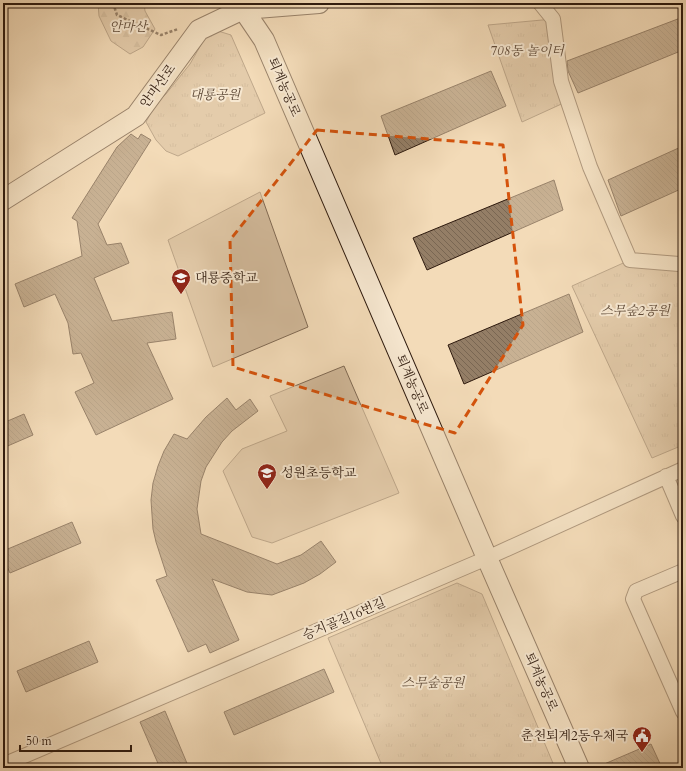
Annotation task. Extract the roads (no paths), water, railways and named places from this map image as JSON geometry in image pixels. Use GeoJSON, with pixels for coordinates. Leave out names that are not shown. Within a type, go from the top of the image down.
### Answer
{"type":"FeatureCollection","features":[{"type":"Feature","properties":{"kind":"street","name":"안마산로"},"geometry":{"type":"LineString","coordinates":[[3,200],[136,116],[199,30],[243,6],[319,3]]}},
{"type":"Feature","properties":{"kind":"street"},"geometry":{"type":"LineString","coordinates":[[540,3],[553,19],[561,81],[590,167],[630,260],[679,264],[683,263]]}},
{"type":"Feature","properties":{"kind":"street","name":"퇴계농공로"},"geometry":{"type":"LineString","coordinates":[[243,6],[264,40],[579,768]]}},
{"type":"Feature","properties":{"kind":"street","name":"승지골길16번길"},"geometry":{"type":"LineString","coordinates":[[3,765],[487,558],[683,469]]}},
{"type":"Feature","properties":{"kind":"street"},"geometry":{"type":"LineString","coordinates":[[666,476],[683,516]]}},
{"type":"Feature","properties":{"kind":"street"},"geometry":{"type":"LineString","coordinates":[[683,571],[636,591],[633,599],[683,712]]}},
{"type":"Feature","properties":{"kind":"place","name":"대룡중학교"},"geometry":{"type":"Point","coordinates":[181,295]}},
{"type":"Feature","properties":{"kind":"place","name":"성원초등학교"},"geometry":{"type":"Point","coordinates":[267,490]}},
{"type":"Feature","properties":{"kind":"place","name":"춘천퇴계2동우체국"},"geometry":{"type":"Point","coordinates":[642,753]}},
{"type":"Feature","properties":{"kind":"park label","name":"안마산"},"geometry":{"type":"Point","coordinates":[128,27]}},
{"type":"Feature","properties":{"kind":"park label","name":"708동 놀이터"},"geometry":{"type":"Point","coordinates":[527,51]}},
{"type":"Feature","properties":{"kind":"park label","name":"대룡공원"},"geometry":{"type":"Point","coordinates":[215,95]}},
{"type":"Feature","properties":{"kind":"park label","name":"스무숲2공원"},"geometry":{"type":"Point","coordinates":[635,311]}},
{"type":"Feature","properties":{"kind":"park label","name":"스무숲공원"},"geometry":{"type":"Point","coordinates":[433,683]}}]}
